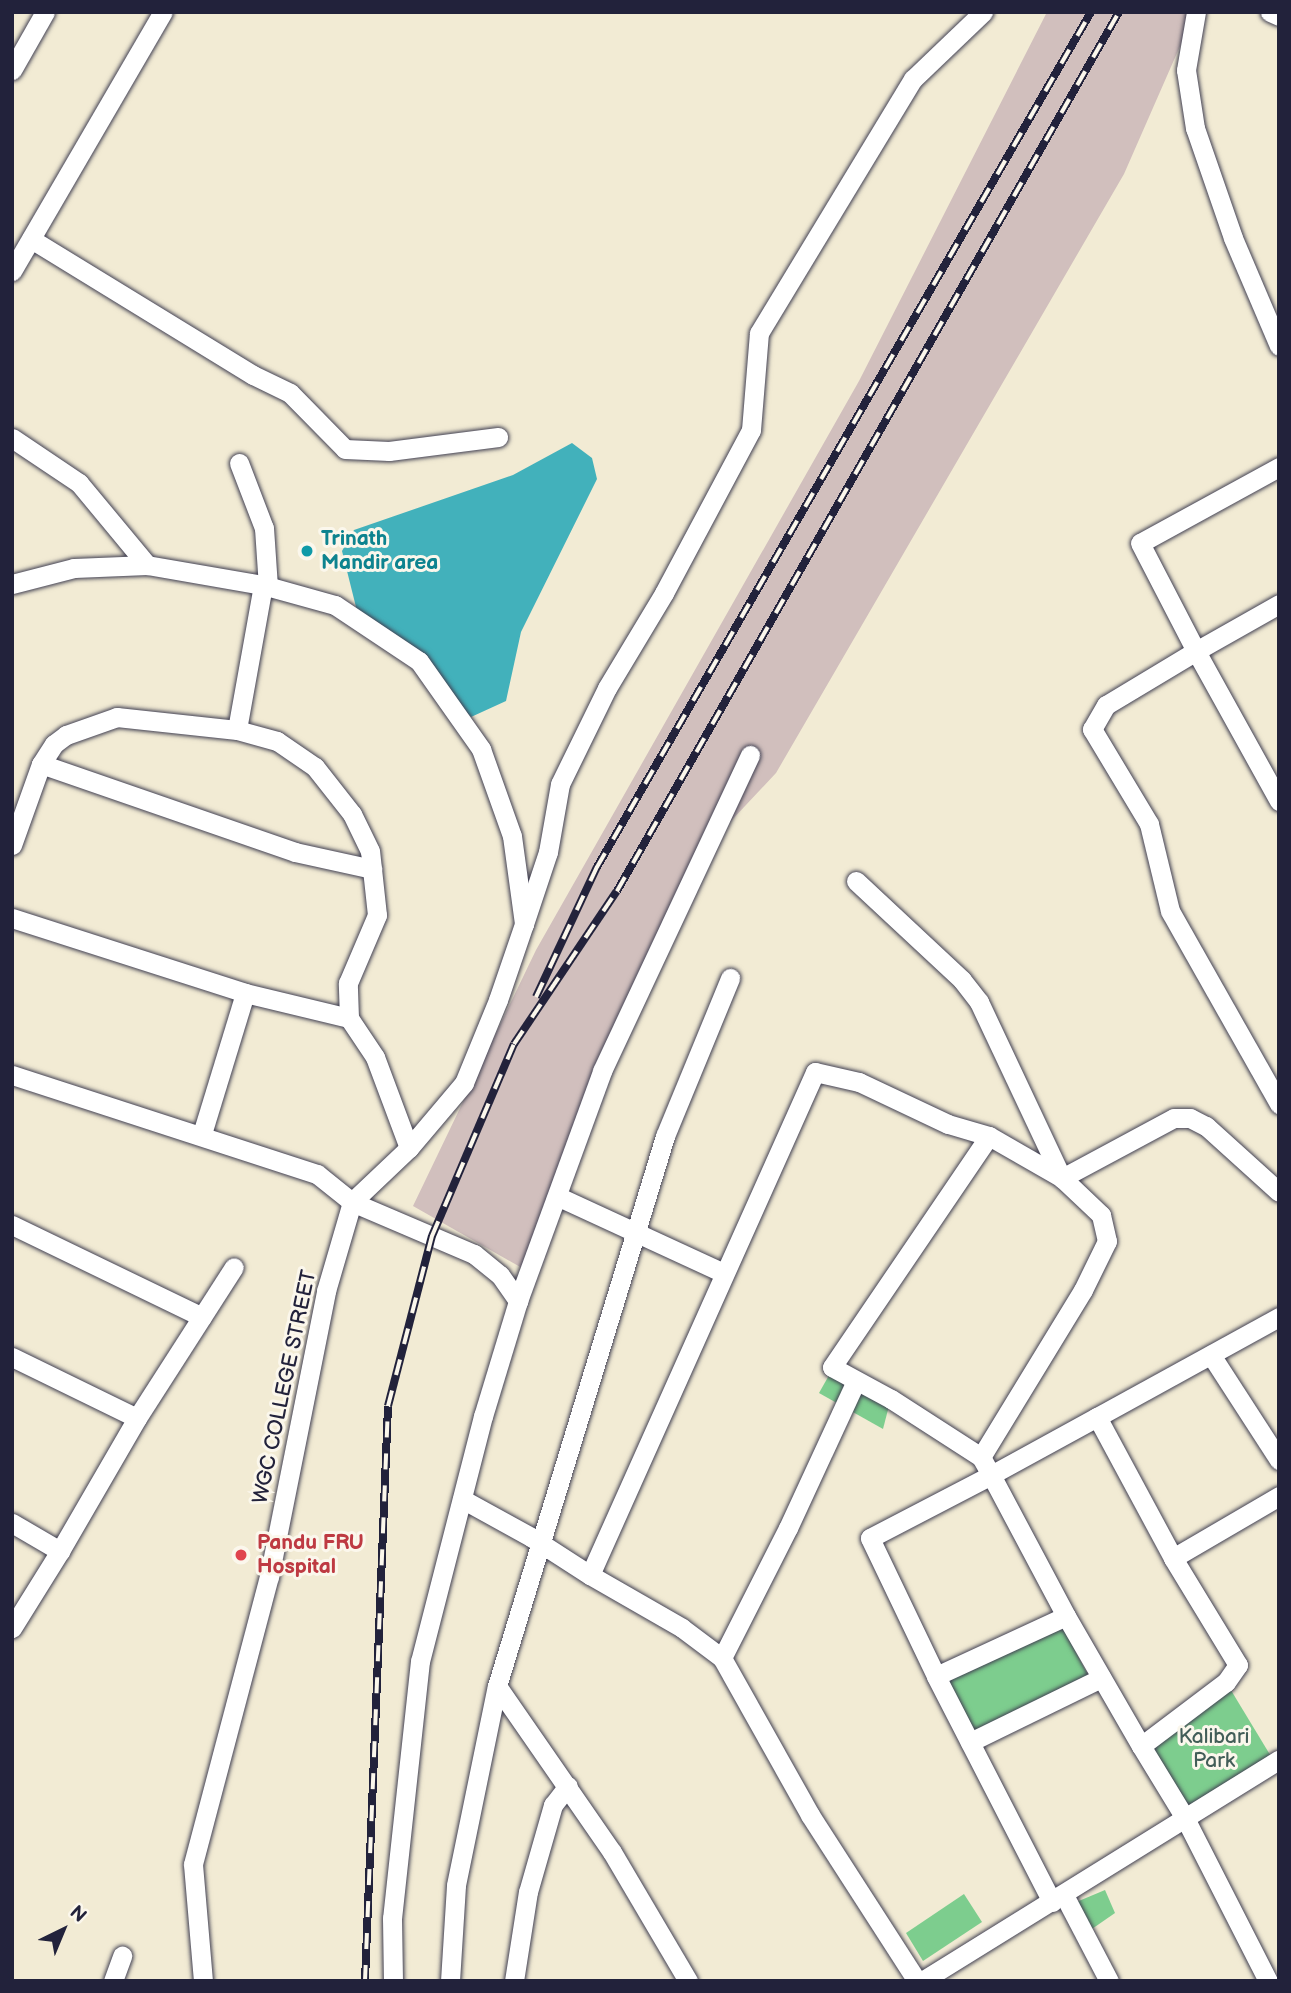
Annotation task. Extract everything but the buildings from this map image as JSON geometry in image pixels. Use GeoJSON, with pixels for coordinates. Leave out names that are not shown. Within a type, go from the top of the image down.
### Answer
{"type":"FeatureCollection","features":[{"type":"Feature","properties":{"kind":"street"},"geometry":{"type":"LineString","coordinates":[[12,71],[45,12]]}},
{"type":"Feature","properties":{"kind":"street"},"geometry":{"type":"LineString","coordinates":[[12,271],[163,12]]}},
{"type":"Feature","properties":{"kind":"street"},"geometry":{"type":"LineString","coordinates":[[352,1202],[409,1148],[464,1083],[498,1000],[548,852],[560,784],[607,688],[664,593],[751,430],[759,333],[913,79],[983,12]]}},
{"type":"Feature","properties":{"kind":"street"},"geometry":{"type":"LineString","coordinates":[[1196,12],[1186,70],[1195,128],[1233,238],[1279,346]]}},
{"type":"Feature","properties":{"kind":"street"},"geometry":{"type":"LineString","coordinates":[[1270,12],[1279,16]]}},
{"type":"Feature","properties":{"kind":"street"},"geometry":{"type":"LineString","coordinates":[[31,239],[253,375],[290,393],[345,449],[389,451],[498,437]]}},
{"type":"Feature","properties":{"kind":"street"},"geometry":{"type":"LineString","coordinates":[[12,438],[79,483],[146,565]]}},
{"type":"Feature","properties":{"kind":"street"},"geometry":{"type":"LineString","coordinates":[[237,730],[265,586],[264,528],[239,463]]}},
{"type":"Feature","properties":{"kind":"street"},"geometry":{"type":"LineString","coordinates":[[1279,467],[1140,543],[1279,801]]}},
{"type":"Feature","properties":{"kind":"street"},"geometry":{"type":"LineString","coordinates":[[12,584],[74,568],[146,565],[265,586],[335,605],[419,661],[481,749],[512,836],[524,924]]}},
{"type":"Feature","properties":{"kind":"street"},"geometry":{"type":"LineString","coordinates":[[1279,604],[1106,705],[1092,729],[1149,824],[1170,911],[1279,1104]]}},
{"type":"Feature","properties":{"kind":"street"},"geometry":{"type":"LineString","coordinates":[[12,845],[41,764],[54,744],[66,734],[117,717],[237,730],[277,741],[315,767],[352,814],[370,851],[377,915],[348,983],[349,1018],[375,1057],[409,1148]]}},
{"type":"Feature","properties":{"kind":"street"},"geometry":{"type":"LineString","coordinates":[[393,1981],[392,1918],[420,1661],[483,1416],[518,1301],[602,1071],[750,755]]}},
{"type":"Feature","properties":{"kind":"street"},"geometry":{"type":"LineString","coordinates":[[41,764],[295,852],[372,869]]}},
{"type":"Feature","properties":{"kind":"street"},"geometry":{"type":"LineString","coordinates":[[856,881],[962,980],[979,1002],[1062,1178]]}},
{"type":"Feature","properties":{"kind":"street"},"geometry":{"type":"LineString","coordinates":[[12,918],[245,993],[349,1018]]}},
{"type":"Feature","properties":{"kind":"street"},"geometry":{"type":"LineString","coordinates":[[450,1981],[456,1885],[497,1686],[665,1136],[730,978]]}},
{"type":"Feature","properties":{"kind":"street"},"geometry":{"type":"LineString","coordinates":[[202,1134],[245,993]]}},
{"type":"Feature","properties":{"kind":"street"},"geometry":{"type":"LineString","coordinates":[[590,1575],[815,1072],[859,1082],[948,1124],[989,1136],[1062,1178],[1101,1215],[1107,1241],[1083,1290],[981,1457]]}},
{"type":"Feature","properties":{"kind":"street"},"geometry":{"type":"LineString","coordinates":[[12,1075],[202,1134],[317,1174],[352,1202],[474,1254],[500,1275],[518,1301]]}},
{"type":"Feature","properties":{"kind":"street"},"geometry":{"type":"LineString","coordinates":[[1062,1178],[1174,1118],[1190,1118],[1206,1126],[1279,1192]]}},
{"type":"Feature","properties":{"kind":"street"},"geometry":{"type":"LineString","coordinates":[[989,1136],[832,1367],[891,1399],[981,1457],[1101,1678],[1185,1818],[1268,1981]]}},
{"type":"Feature","properties":{"kind":"street"},"geometry":{"type":"LineString","coordinates":[[557,1196],[724,1273]]}},
{"type":"Feature","properties":{"kind":"street","name":"WGC COLLEGE STREET"},"geometry":{"type":"LineString","coordinates":[[203,1981],[193,1864],[269,1577],[326,1291],[352,1202]]}},
{"type":"Feature","properties":{"kind":"street"},"geometry":{"type":"LineString","coordinates":[[12,1224],[202,1317]]}},
{"type":"Feature","properties":{"kind":"street"},"geometry":{"type":"LineString","coordinates":[[12,1628],[137,1418],[234,1267]]}},
{"type":"Feature","properties":{"kind":"street"},"geometry":{"type":"LineString","coordinates":[[1109,1981],[1058,1899],[970,1742],[870,1538],[1279,1317]]}},
{"type":"Feature","properties":{"kind":"street"},"geometry":{"type":"LineString","coordinates":[[1211,1354],[1279,1460]]}},
{"type":"Feature","properties":{"kind":"street"},"geometry":{"type":"LineString","coordinates":[[12,1357],[137,1418]]}},
{"type":"Feature","properties":{"kind":"street"},"geometry":{"type":"LineString","coordinates":[[722,1657],[788,1528],[856,1381]]}},
{"type":"Feature","properties":{"kind":"street"},"geometry":{"type":"LineString","coordinates":[[1097,1417],[1173,1558],[1238,1665],[1226,1682],[1141,1746]]}},
{"type":"Feature","properties":{"kind":"street"},"geometry":{"type":"LineString","coordinates":[[1173,1558],[1279,1496]]}},
{"type":"Feature","properties":{"kind":"street"},"geometry":{"type":"LineString","coordinates":[[462,1499],[682,1628],[722,1657],[810,1815],[919,1981],[1058,1899],[1279,1760]]}},
{"type":"Feature","properties":{"kind":"street"},"geometry":{"type":"LineString","coordinates":[[12,1523],[60,1551]]}},
{"type":"Feature","properties":{"kind":"street"},"geometry":{"type":"LineString","coordinates":[[936,1676],[1066,1616]]}},
{"type":"Feature","properties":{"kind":"street"},"geometry":{"type":"LineString","coordinates":[[970,1742],[1101,1678]]}},
{"type":"Feature","properties":{"kind":"street"},"geometry":{"type":"LineString","coordinates":[[497,1686],[568,1786],[688,1981]]}},
{"type":"Feature","properties":{"kind":"street"},"geometry":{"type":"LineString","coordinates":[[514,1981],[532,1879],[553,1805],[568,1786]]}},
{"type":"Feature","properties":{"kind":"street"},"geometry":{"type":"LineString","coordinates":[[113,1981],[122,1956]]}},
{"type":"Feature","properties":{"kind":"shaded area"},"geometry":{"type":"Polygon","coordinates":[[[1047,12],[1195,12],[1124,174],[776,773],[701,853],[522,1268],[413,1206],[536,950],[859,381],[1047,12]]]}},
{"type":"Feature","properties":{"kind":"green space"},"geometry":{"type":"Polygon","coordinates":[[[832,1370],[890,1402],[883,1429],[819,1393],[832,1370]]]}},
{"type":"Feature","properties":{"kind":"green space"},"geometry":{"type":"Polygon","coordinates":[[[1063,1628],[1088,1675],[973,1732],[943,1682],[1063,1628]]]}},
{"type":"Feature","properties":{"kind":"green space","name":"Kalibari Park"},"geometry":{"type":"Polygon","coordinates":[[[1226,1682],[1275,1763],[1185,1818],[1145,1753],[1226,1682]]]}},
{"type":"Feature","properties":{"kind":"green space"},"geometry":{"type":"Polygon","coordinates":[[[1105,1890],[1115,1913],[1089,1931],[1074,1903],[1105,1890]]]}},
{"type":"Feature","properties":{"kind":"green space"},"geometry":{"type":"Polygon","coordinates":[[[964,1894],[982,1922],[923,1961],[906,1933],[964,1894]]]}},
{"type":"Feature","properties":{"kind":"water"},"geometry":{"type":"Polygon","coordinates":[[[572,443],[592,458],[597,479],[521,632],[506,701],[471,717],[419,661],[357,611],[342,551],[354,530],[513,475],[572,443]]]}},
{"type":"Feature","properties":{"kind":"railway"},"geometry":{"type":"LineString","coordinates":[[536,997],[597,867],[1091,12]]}},
{"type":"Feature","properties":{"kind":"railway"},"geometry":{"type":"LineString","coordinates":[[365,1981],[388,1406],[432,1236],[514,1044],[617,891],[1119,12]]}},
{"type":"Feature","properties":{"kind":"place","name":"Trinath Mandir area"},"geometry":{"type":"Point","coordinates":[307,551]}},
{"type":"Feature","properties":{"kind":"place","name":"Pandu FRU Hospital"},"geometry":{"type":"Point","coordinates":[241,1555]}}]}
